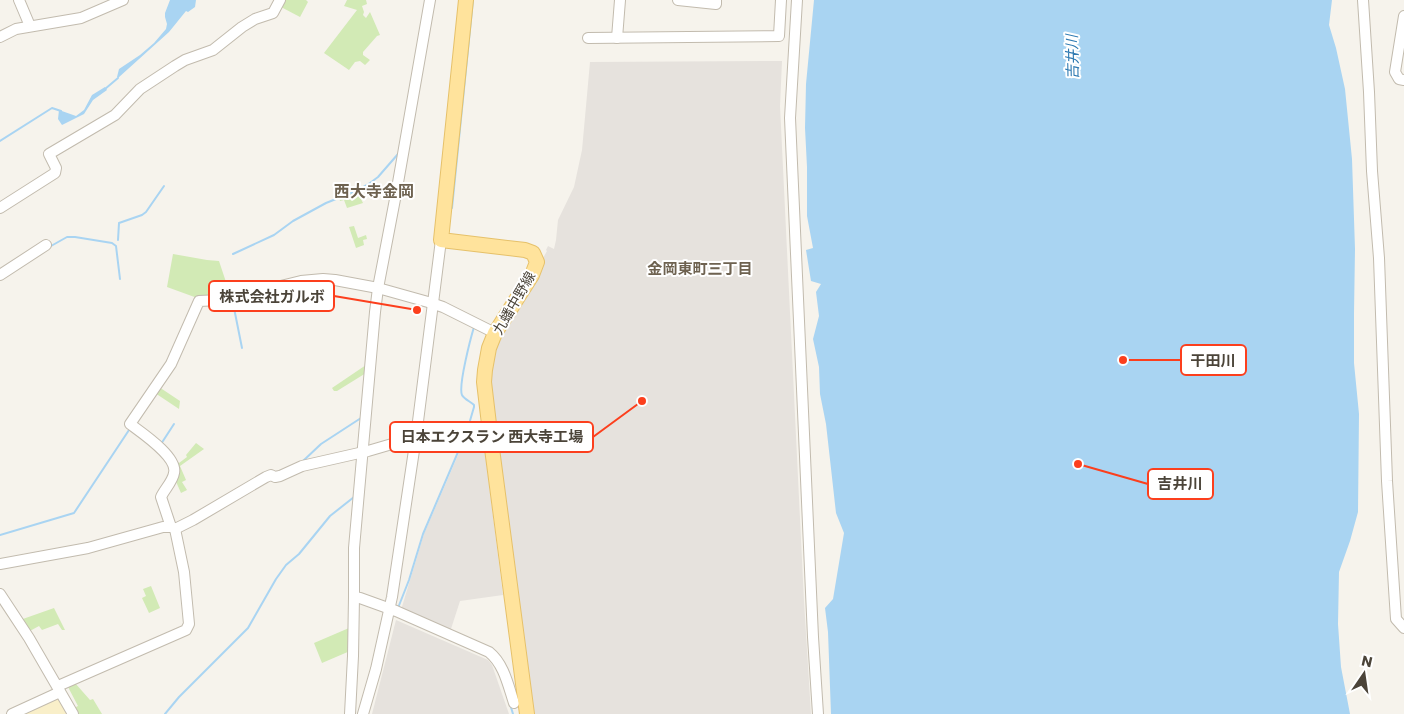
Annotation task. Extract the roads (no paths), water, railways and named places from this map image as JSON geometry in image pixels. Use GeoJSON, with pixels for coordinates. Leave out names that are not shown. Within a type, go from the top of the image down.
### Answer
{"type":"FeatureCollection","features":[{"type":"Feature","properties":{"kind":"main road"},"geometry":{"type":"LineString","coordinates":[[441,240],[466,0]]}},
{"type":"Feature","properties":{"kind":"main road","name":"九蟠中野線"},"geometry":{"type":"LineString","coordinates":[[441,240],[531,251],[537,262],[532,275],[495,333],[486,359],[484,382],[527,714]]}},
{"type":"Feature","properties":{"kind":"street"},"geometry":{"type":"LineString","coordinates":[[19,0],[30,26]]}},
{"type":"Feature","properties":{"kind":"street"},"geometry":{"type":"LineString","coordinates":[[0,37],[16,29],[81,18],[123,0]]}},
{"type":"Feature","properties":{"kind":"street"},"geometry":{"type":"LineString","coordinates":[[0,208],[56,173],[56,168],[49,154],[114,115],[140,89],[175,66],[185,60],[213,50],[248,23],[272,13],[280,0]]}},
{"type":"Feature","properties":{"kind":"street"},"geometry":{"type":"LineString","coordinates":[[350,714],[357,597],[354,548],[381,289],[430,0]]}},
{"type":"Feature","properties":{"kind":"street"},"geometry":{"type":"LineString","coordinates":[[617,38],[620,0]]}},
{"type":"Feature","properties":{"kind":"street"},"geometry":{"type":"LineString","coordinates":[[678,0],[716,4],[716,0]]}},
{"type":"Feature","properties":{"kind":"street"},"geometry":{"type":"LineString","coordinates":[[588,38],[779,36],[781,0]]}},
{"type":"Feature","properties":{"kind":"street"},"geometry":{"type":"LineString","coordinates":[[797,0],[790,118],[812,637],[818,714]]}},
{"type":"Feature","properties":{"kind":"street"},"geometry":{"type":"LineString","coordinates":[[1363,0],[1372,170],[1379,258],[1387,481],[1396,619],[1404,628]]}},
{"type":"Feature","properties":{"kind":"street"},"geometry":{"type":"LineString","coordinates":[[1404,16],[1395,72],[1400,79],[1404,80]]}},
{"type":"Feature","properties":{"kind":"street"},"geometry":{"type":"LineString","coordinates":[[363,714],[390,609],[416,437],[441,240]]}},
{"type":"Feature","properties":{"kind":"street"},"geometry":{"type":"LineString","coordinates":[[0,275],[46,246]]}},
{"type":"Feature","properties":{"kind":"street"},"geometry":{"type":"LineString","coordinates":[[12,714],[59,689],[188,628],[184,572],[173,528],[160,497],[174,475],[174,466],[162,449],[130,424],[171,364],[199,301],[221,300],[313,280],[335,280],[381,289],[433,304],[495,333]]}},
{"type":"Feature","properties":{"kind":"street"},"geometry":{"type":"LineString","coordinates":[[0,564],[88,548],[163,527],[173,528],[193,520],[266,476],[280,476],[302,466],[364,452],[416,437]]}},
{"type":"Feature","properties":{"kind":"street"},"geometry":{"type":"LineString","coordinates":[[0,594],[29,638],[73,714]]}},
{"type":"Feature","properties":{"kind":"street"},"geometry":{"type":"LineString","coordinates":[[357,597],[390,609],[489,652],[500,663],[514,703]]}},
{"type":"Feature","properties":{"kind":"water"},"geometry":{"type":"Polygon","coordinates":[[[170,0],[196,0],[195,7],[188,12],[186,11],[169,32],[118,78],[119,69],[140,55],[166,29],[165,13],[170,0]]]}},
{"type":"Feature","properties":{"kind":"water"},"geometry":{"type":"Polygon","coordinates":[[[814,0],[1332,0],[1329,25],[1345,89],[1352,159],[1355,249],[1354,363],[1359,414],[1358,512],[1339,572],[1338,624],[1341,667],[1350,714],[831,714],[828,632],[825,608],[833,599],[844,533],[836,513],[826,424],[820,394],[819,367],[813,339],[819,316],[816,292],[821,284],[811,281],[806,250],[813,248],[807,216],[805,128],[806,84],[814,0]]]}},
{"type":"Feature","properties":{"kind":"water"},"geometry":{"type":"Polygon","coordinates":[[[105,87],[107,90],[93,100],[84,114],[62,125],[58,119],[59,110],[76,116],[84,110],[92,95],[105,87]]]}},
{"type":"Feature","properties":{"kind":"waterway"},"geometry":{"type":"LineString","coordinates":[[452,208],[473,0]]}},
{"type":"Feature","properties":{"kind":"waterway"},"geometry":{"type":"LineString","coordinates":[[105,89],[118,78]]}},
{"type":"Feature","properties":{"kind":"waterway"},"geometry":{"type":"LineString","coordinates":[[0,141],[52,108],[61,111]]}},
{"type":"Feature","properties":{"kind":"waterway"},"geometry":{"type":"LineString","coordinates":[[233,254],[274,235],[293,221],[326,203],[370,183],[378,177],[398,154]]}},
{"type":"Feature","properties":{"kind":"waterway"},"geometry":{"type":"LineString","coordinates":[[118,240],[119,223],[146,212],[164,186]]}},
{"type":"Feature","properties":{"kind":"waterway"},"geometry":{"type":"LineString","coordinates":[[51,246],[67,237],[112,243],[116,246],[120,279]]}},
{"type":"Feature","properties":{"kind":"waterway"},"geometry":{"type":"LineString","coordinates":[[233,303],[242,348]]}},
{"type":"Feature","properties":{"kind":"waterway"},"geometry":{"type":"LineString","coordinates":[[398,608],[423,534],[467,431],[474,407],[462,395],[461,390],[465,361],[474,327]]}},
{"type":"Feature","properties":{"kind":"waterway"},"geometry":{"type":"LineString","coordinates":[[303,461],[321,444],[361,418]]}},
{"type":"Feature","properties":{"kind":"waterway"},"geometry":{"type":"LineString","coordinates":[[161,444],[174,424]]}},
{"type":"Feature","properties":{"kind":"waterway"},"geometry":{"type":"LineString","coordinates":[[0,535],[74,513],[131,427]]}},
{"type":"Feature","properties":{"kind":"waterway"},"geometry":{"type":"LineString","coordinates":[[165,714],[179,697],[248,628],[286,565],[299,554],[330,516],[354,497]]}},
{"type":"Feature","properties":{"kind":"waterway"},"geometry":{"type":"LineString","coordinates":[[510,704],[513,714]]}},
{"type":"Feature","properties":{"kind":"place","name":"株式会社ガルボ"},"geometry":{"type":"Point","coordinates":[417,310]}},
{"type":"Feature","properties":{"kind":"place","name":"干田川"},"geometry":{"type":"Point","coordinates":[1123,360]}},
{"type":"Feature","properties":{"kind":"place","name":"日本エクスラン 西大寺工場"},"geometry":{"type":"Point","coordinates":[642,401]}},
{"type":"Feature","properties":{"kind":"place","name":"吉井川"},"geometry":{"type":"Point","coordinates":[1078,464]}},
{"type":"Feature","properties":{"kind":"district","name":"西大寺金岡"},"geometry":{"type":"Point","coordinates":[374,191]}},
{"type":"Feature","properties":{"kind":"district","name":"金岡東町三丁目"},"geometry":{"type":"Point","coordinates":[700,268]}}]}
